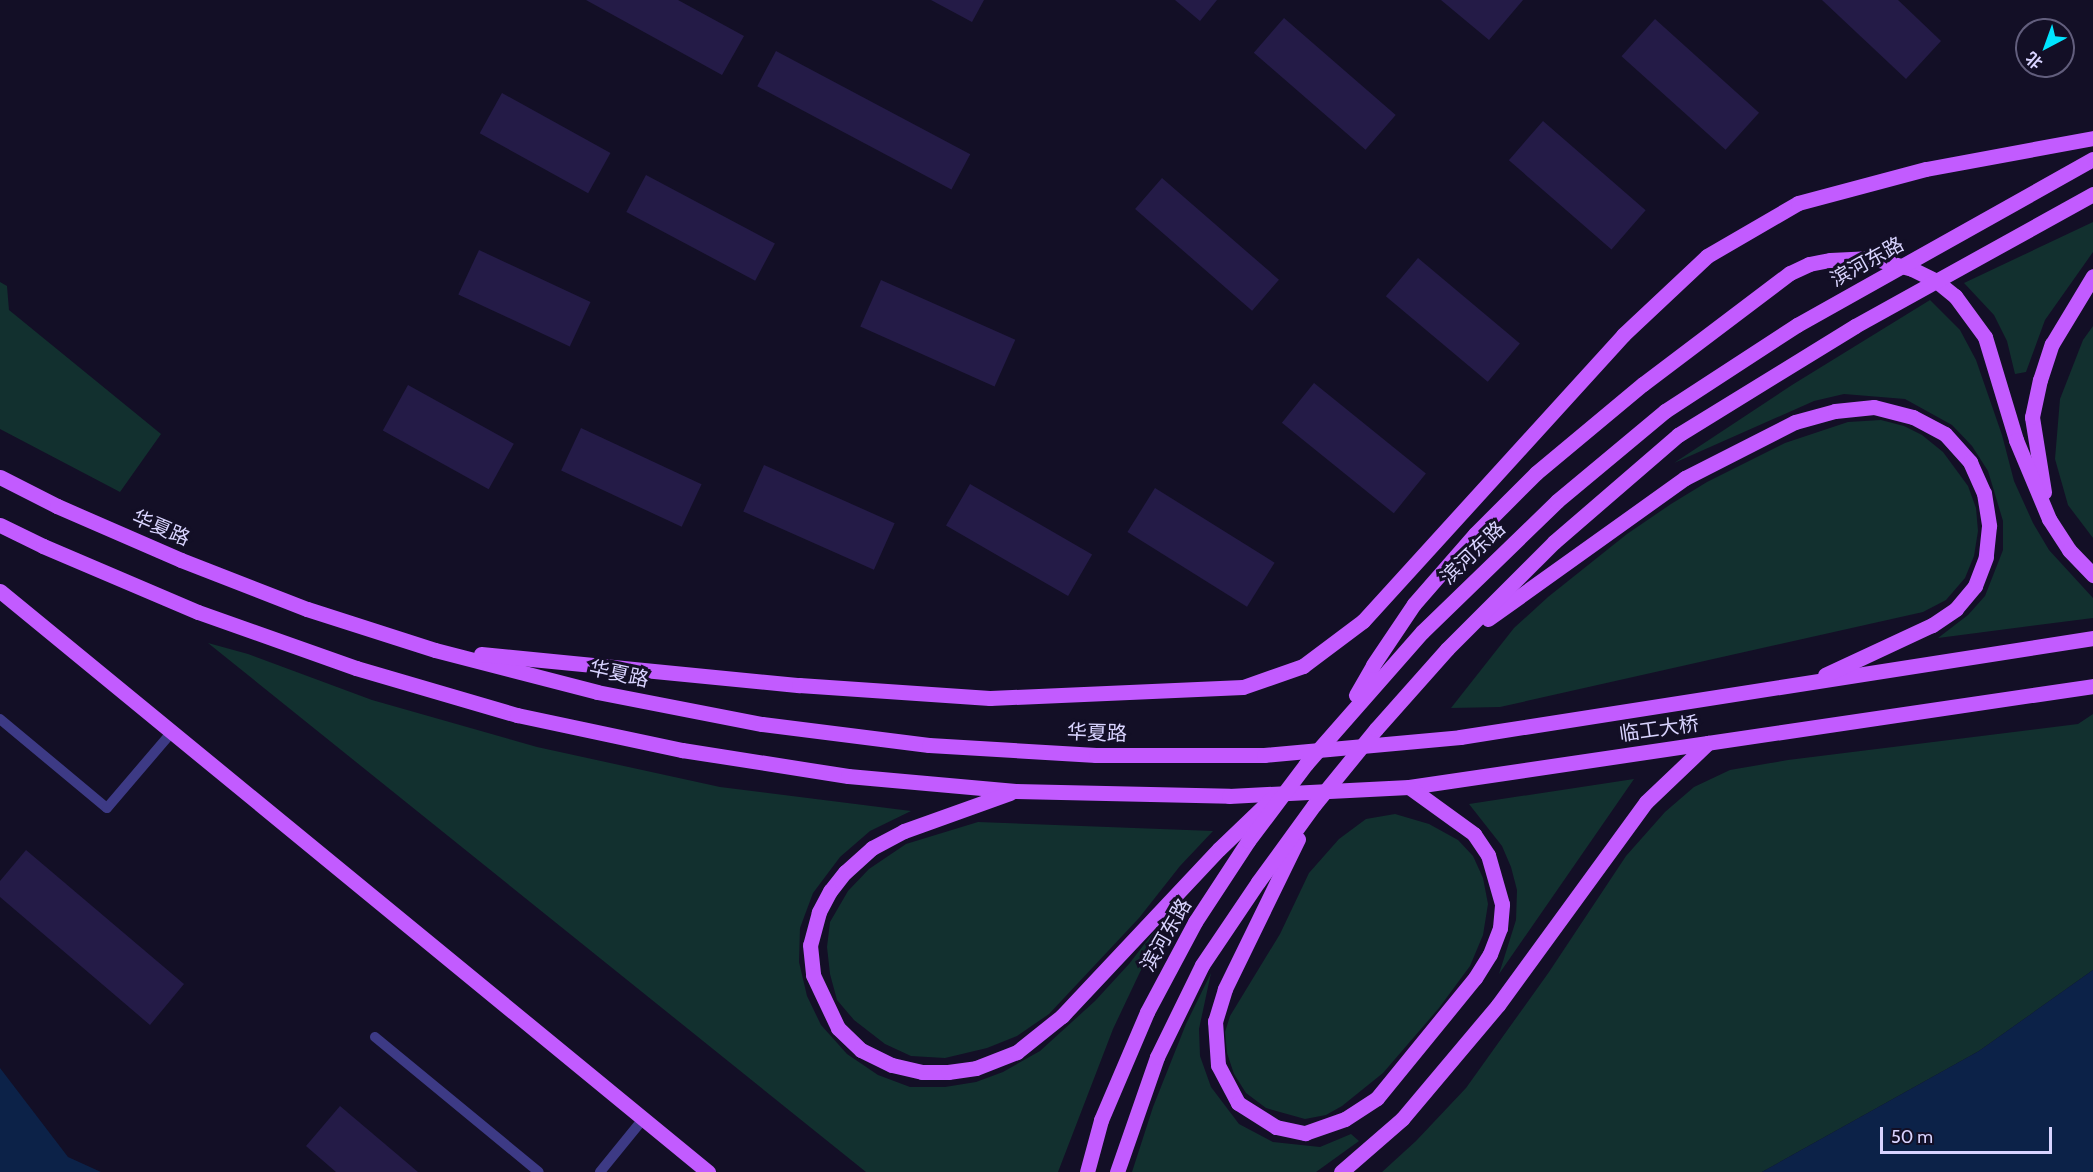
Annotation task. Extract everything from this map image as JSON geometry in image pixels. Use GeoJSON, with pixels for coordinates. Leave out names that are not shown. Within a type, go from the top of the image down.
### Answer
{"type":"FeatureCollection","features":[{"type":"Feature","properties":{"kind":"main road"},"geometry":{"type":"LineString","coordinates":[[435,650],[799,685],[990,698],[1243,687],[1303,666],[1363,621],[1623,335],[1707,256],[1798,203],[1926,169],[2093,138]]}},
{"type":"Feature","properties":{"kind":"main road","name":"滨河东路"},"geometry":{"type":"LineString","coordinates":[[1087,1172],[1101,1120],[1147,1012],[1201,913],[1248,842],[1306,764],[1422,632],[1557,501],[1665,411],[1797,325],[2093,159]]}},
{"type":"Feature","properties":{"kind":"main road"},"geometry":{"type":"LineString","coordinates":[[1117,1172],[1157,1057],[1202,965],[1314,805],[1376,729],[1447,649],[1554,542],[1678,435],[1855,326],[2093,194]]}},
{"type":"Feature","properties":{"kind":"main road"},"geometry":{"type":"LineString","coordinates":[[1345,717],[1373,665],[1414,603],[1475,534],[1536,473],[1642,384],[1790,273],[1809,264],[1830,260],[1872,258],[1912,269],[1935,280],[1955,296],[1985,337],[2000,380],[2016,440],[2049,519],[2070,550],[2093,575]]}},
{"type":"Feature","properties":{"kind":"main road"},"geometry":{"type":"LineString","coordinates":[[2049,519],[2032,417],[2040,380],[2052,344],[2093,276]]}},
{"type":"Feature","properties":{"kind":"main road"},"geometry":{"type":"LineString","coordinates":[[1447,649],[1684,478],[1795,422],[1835,411],[1874,407],[1913,417],[1945,434],[1970,462],[1984,493],[1989,526],[1986,557],[1975,586],[1956,609],[1932,625],[1808,683]]}},
{"type":"Feature","properties":{"kind":"main road","name":"华夏路"},"geometry":{"type":"LineString","coordinates":[[0,477],[57,506],[181,560],[307,609],[435,650],[597,692],[762,724],[929,745],[1096,755],[1264,755]]}},
{"type":"Feature","properties":{"kind":"main road"},"geometry":{"type":"LineString","coordinates":[[0,525],[43,546],[198,612],[356,668],[517,715],[682,750],[836,774],[1015,791]]}},
{"type":"Feature","properties":{"kind":"main road"},"geometry":{"type":"LineString","coordinates":[[0,591],[708,1172]]}},
{"type":"Feature","properties":{"kind":"main road","name":"临工大桥"},"geometry":{"type":"LineString","coordinates":[[1264,755],[1460,737],[2093,638]]}},
{"type":"Feature","properties":{"kind":"main road","name":"临工大桥"},"geometry":{"type":"LineString","coordinates":[[1015,791],[1229,796],[1409,787],[2093,686]]}},
{"type":"Feature","properties":{"kind":"main road"},"geometry":{"type":"LineString","coordinates":[[1341,1172],[1402,1119],[1498,1005],[1646,802],[1708,743]]}},
{"type":"Feature","properties":{"kind":"main road"},"geometry":{"type":"LineString","coordinates":[[1015,791],[904,831],[872,849],[845,872],[830,891],[819,912],[810,945],[813,975],[838,1028],[861,1050],[891,1065],[922,1072],[948,1072],[976,1068],[1017,1052],[1062,1016],[1219,849],[1306,764]]}},
{"type":"Feature","properties":{"kind":"main road"},"geometry":{"type":"LineString","coordinates":[[1314,805],[1225,989],[1215,1021],[1218,1065],[1238,1103],[1276,1127],[1305,1133],[1345,1119],[1377,1098],[1475,978],[1490,954],[1500,928],[1502,904],[1488,855],[1474,834],[1409,787]]}},
{"type":"Feature","properties":{"kind":"lane"},"geometry":{"type":"LineString","coordinates":[[0,719],[107,808],[172,732]]}},
{"type":"Feature","properties":{"kind":"lane"},"geometry":{"type":"LineString","coordinates":[[375,1037],[539,1172]]}},
{"type":"Feature","properties":{"kind":"lane"},"geometry":{"type":"LineString","coordinates":[[600,1172],[643,1119]]}},
{"type":"Feature","properties":{"kind":"green space"},"geometry":{"type":"Polygon","coordinates":[[[2093,222],[2093,252],[2045,320],[2026,372],[2015,374],[2007,341],[1994,315],[1964,283],[2093,222]]]}},
{"type":"Feature","properties":{"kind":"green space"},"geometry":{"type":"Polygon","coordinates":[[[0,282],[7,286],[9,310],[161,434],[120,492],[0,429],[0,282]]]}},
{"type":"Feature","properties":{"kind":"green space"},"geometry":{"type":"Polygon","coordinates":[[[1930,300],[1960,330],[1976,360],[2002,435],[2014,481],[2033,523],[2049,550],[2093,598],[2093,618],[1938,638],[1968,615],[1985,596],[2003,550],[2003,521],[1988,471],[1972,446],[1952,425],[1905,399],[1844,394],[1814,401],[1674,463],[1792,385],[1930,300]]]}},
{"type":"Feature","properties":{"kind":"green space"},"geometry":{"type":"Polygon","coordinates":[[[2093,326],[2093,538],[2068,505],[2055,459],[2060,399],[2083,340],[2093,326]]]}},
{"type":"Feature","properties":{"kind":"green space"},"geometry":{"type":"Polygon","coordinates":[[[1881,420],[1904,426],[1922,435],[1943,452],[1968,486],[1976,508],[1978,531],[1974,556],[1965,578],[1946,600],[1923,612],[1500,707],[1451,708],[1514,628],[1548,597],[1627,534],[1671,504],[1707,482],[1785,443],[1848,422],[1881,420]]]}},
{"type":"Feature","properties":{"kind":"green space"},"geometry":{"type":"Polygon","coordinates":[[[208,643],[248,654],[372,700],[537,747],[720,787],[911,811],[870,831],[840,857],[813,893],[800,928],[799,962],[807,996],[821,1025],[847,1054],[878,1075],[910,1087],[945,1087],[976,1082],[1003,1072],[1040,1051],[1095,1001],[1129,964],[1156,929],[1162,934],[1140,972],[1113,1029],[1058,1172],[866,1172],[208,643]]]}},
{"type":"Feature","properties":{"kind":"green space"},"geometry":{"type":"Polygon","coordinates":[[[2093,714],[2093,970],[1979,1051],[1762,1172],[1382,1172],[1416,1141],[1466,1088],[1549,972],[1626,856],[1665,812],[1694,787],[1730,770],[1788,760],[2078,724],[2093,714]]]}},
{"type":"Feature","properties":{"kind":"green space"},"geometry":{"type":"Polygon","coordinates":[[[1634,779],[1499,974],[1516,920],[1517,890],[1502,846],[1469,804],[1634,779]]]}},
{"type":"Feature","properties":{"kind":"green space"},"geometry":{"type":"Polygon","coordinates":[[[1395,814],[1429,824],[1458,840],[1473,856],[1483,878],[1488,904],[1483,935],[1470,966],[1439,1008],[1383,1073],[1342,1106],[1326,1115],[1305,1119],[1266,1108],[1246,1093],[1234,1074],[1227,1053],[1225,1032],[1230,1016],[1280,934],[1309,873],[1339,839],[1366,819],[1395,814]]]}},
{"type":"Feature","properties":{"kind":"green space"},"geometry":{"type":"Polygon","coordinates":[[[978,822],[1213,831],[1180,866],[1139,918],[1049,1014],[1017,1036],[987,1048],[945,1058],[911,1056],[885,1044],[854,1020],[837,1000],[830,974],[827,947],[830,922],[848,891],[869,869],[906,844],[978,822]]]}},
{"type":"Feature","properties":{"kind":"green space"},"geometry":{"type":"Polygon","coordinates":[[[1211,973],[1199,1029],[1200,1056],[1211,1087],[1239,1124],[1273,1142],[1320,1147],[1351,1134],[1359,1141],[1316,1172],[1132,1172],[1153,1107],[1186,1024],[1211,973]]]}},
{"type":"Feature","properties":{"kind":"water"},"geometry":{"type":"Polygon","coordinates":[[[2093,970],[2093,1172],[1762,1172],[1979,1051],[2093,970]]]}},
{"type":"Feature","properties":{"kind":"water"},"geometry":{"type":"Polygon","coordinates":[[[0,1068],[68,1157],[101,1172],[0,1172],[0,1068]]]}},
{"type":"Feature","properties":{"kind":"building"},"geometry":{"type":"Polygon","coordinates":[[[586,0],[678,0],[744,36],[722,75],[586,0]]]}},
{"type":"Feature","properties":{"kind":"building"},"geometry":{"type":"Polygon","coordinates":[[[931,0],[984,0],[972,22],[931,0]]]}},
{"type":"Feature","properties":{"kind":"building"},"geometry":{"type":"Polygon","coordinates":[[[1175,0],[1217,0],[1200,21],[1175,0]]]}},
{"type":"Feature","properties":{"kind":"building"},"geometry":{"type":"Polygon","coordinates":[[[1441,0],[1523,0],[1489,40],[1441,0]]]}},
{"type":"Feature","properties":{"kind":"building"},"geometry":{"type":"Polygon","coordinates":[[[1822,0],[1898,0],[1941,41],[1906,79],[1822,0]]]}},
{"type":"Feature","properties":{"kind":"building"},"geometry":{"type":"Polygon","coordinates":[[[1284,18],[1396,115],[1366,150],[1254,53],[1284,18]]]}},
{"type":"Feature","properties":{"kind":"building"},"geometry":{"type":"Polygon","coordinates":[[[1655,19],[1759,113],[1726,150],[1622,56],[1655,19]]]}},
{"type":"Feature","properties":{"kind":"building"},"geometry":{"type":"Polygon","coordinates":[[[776,51],[970,154],[951,190],[757,86],[776,51]]]}},
{"type":"Feature","properties":{"kind":"building"},"geometry":{"type":"Polygon","coordinates":[[[502,93],[610,153],[588,193],[480,133],[502,93]]]}},
{"type":"Feature","properties":{"kind":"building"},"geometry":{"type":"Polygon","coordinates":[[[1543,121],[1646,210],[1612,249],[1509,160],[1543,121]]]}},
{"type":"Feature","properties":{"kind":"building"},"geometry":{"type":"Polygon","coordinates":[[[646,175],[775,244],[755,281],[626,212],[646,175]]]}},
{"type":"Feature","properties":{"kind":"building"},"geometry":{"type":"Polygon","coordinates":[[[1162,178],[1279,280],[1252,311],[1135,209],[1162,178]]]}},
{"type":"Feature","properties":{"kind":"building"},"geometry":{"type":"Polygon","coordinates":[[[479,250],[590,302],[570,346],[458,294],[479,250]]]}},
{"type":"Feature","properties":{"kind":"building"},"geometry":{"type":"Polygon","coordinates":[[[1418,258],[1520,343],[1488,382],[1386,296],[1418,258]]]}},
{"type":"Feature","properties":{"kind":"building"},"geometry":{"type":"Polygon","coordinates":[[[881,280],[1015,340],[995,386],[860,327],[881,280]]]}},
{"type":"Feature","properties":{"kind":"building"},"geometry":{"type":"Polygon","coordinates":[[[1314,383],[1426,474],[1394,513],[1282,423],[1314,383]]]}},
{"type":"Feature","properties":{"kind":"building"},"geometry":{"type":"Polygon","coordinates":[[[408,385],[514,444],[489,489],[383,430],[408,385]]]}},
{"type":"Feature","properties":{"kind":"building"},"geometry":{"type":"Polygon","coordinates":[[[581,428],[702,484],[682,527],[561,471],[581,428]]]}},
{"type":"Feature","properties":{"kind":"building"},"geometry":{"type":"Polygon","coordinates":[[[764,465],[895,523],[874,570],[743,512],[764,465]]]}},
{"type":"Feature","properties":{"kind":"building"},"geometry":{"type":"Polygon","coordinates":[[[970,484],[1092,554],[1068,596],[946,526],[970,484]]]}},
{"type":"Feature","properties":{"kind":"building"},"geometry":{"type":"Polygon","coordinates":[[[1155,488],[1275,563],[1247,607],[1127,532],[1155,488]]]}},
{"type":"Feature","properties":{"kind":"building"},"geometry":{"type":"Polygon","coordinates":[[[26,850],[184,984],[150,1025],[0,897],[0,881],[26,850]]]}},
{"type":"Feature","properties":{"kind":"building"},"geometry":{"type":"Polygon","coordinates":[[[340,1106],[418,1172],[336,1172],[306,1146],[340,1106]]]}}]}
